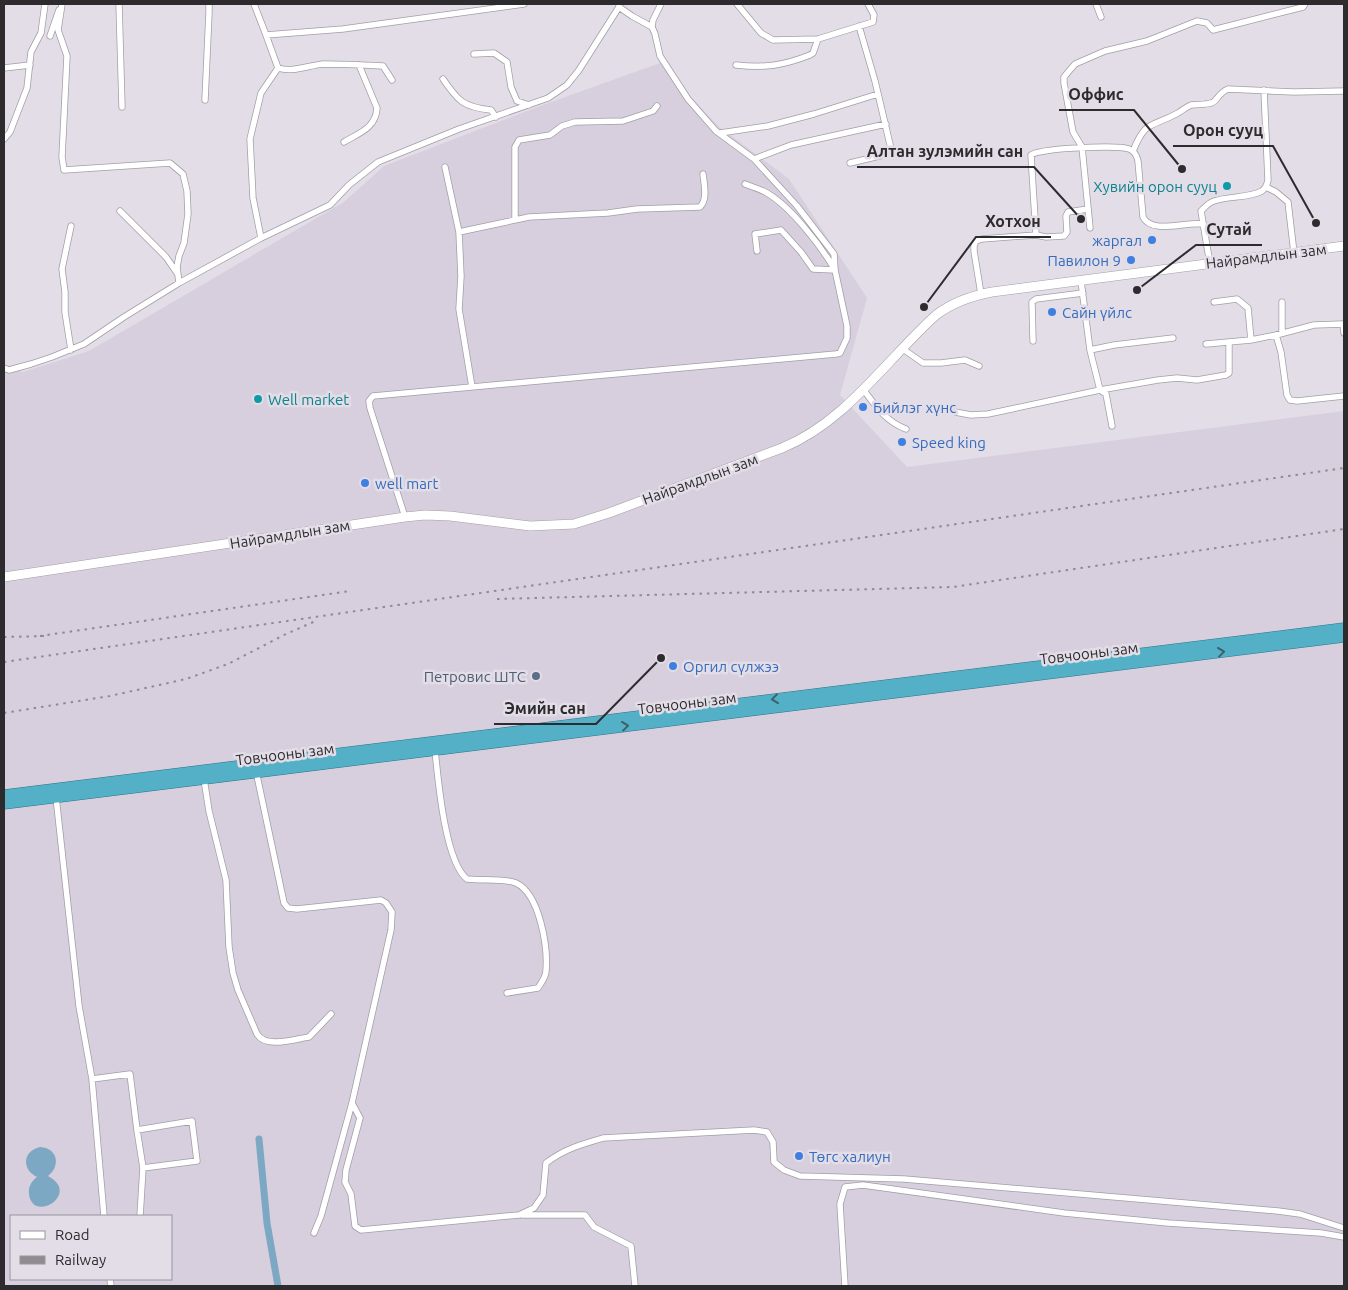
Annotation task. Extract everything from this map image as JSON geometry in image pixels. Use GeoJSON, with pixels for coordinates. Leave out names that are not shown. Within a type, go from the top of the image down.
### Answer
{"type":"FeatureCollection","features":[{"type":"Feature","properties":{"kind":"highway","name":"Товчооны зам"},"geometry":{"type":"LineString","coordinates":[[4,804],[204,779],[255,769],[1087,659],[1344,628]]}},
{"type":"Feature","properties":{"kind":"highway","name":"Товчооны зам"},"geometry":{"type":"LineString","coordinates":[[4,795],[436,750],[1112,664],[1344,637]]}},
{"type":"Feature","properties":{"kind":"main road","name":"Найрамдлын зам"},"geometry":{"type":"LineString","coordinates":[[4,577],[405,516],[450,516],[530,526],[574,524],[609,513],[791,444],[825,424],[928,323],[943,310],[957,302],[981,294],[1344,246]]}},
{"type":"Feature","properties":{"kind":"street"},"geometry":{"type":"LineString","coordinates":[[4,139],[10,132],[27,88],[31,52],[41,32],[45,4]]}},
{"type":"Feature","properties":{"kind":"street"},"geometry":{"type":"LineString","coordinates":[[50,36],[57,13],[62,4]]}},
{"type":"Feature","properties":{"kind":"street"},"geometry":{"type":"LineString","coordinates":[[62,4],[58,30],[67,56],[62,158],[64,170],[170,163],[182,174],[187,191],[188,214],[184,243],[178,256],[177,273],[179,283]]}},
{"type":"Feature","properties":{"kind":"street"},"geometry":{"type":"LineString","coordinates":[[119,4],[122,107]]}},
{"type":"Feature","properties":{"kind":"street"},"geometry":{"type":"LineString","coordinates":[[205,100],[209,4]]}},
{"type":"Feature","properties":{"kind":"street"},"geometry":{"type":"LineString","coordinates":[[254,4],[278,68]]}},
{"type":"Feature","properties":{"kind":"street"},"geometry":{"type":"LineString","coordinates":[[266,35],[343,29],[524,4]]}},
{"type":"Feature","properties":{"kind":"street"},"geometry":{"type":"LineString","coordinates":[[652,27],[653,20],[661,4]]}},
{"type":"Feature","properties":{"kind":"street"},"geometry":{"type":"LineString","coordinates":[[737,4],[761,33],[773,40],[818,40],[873,22],[875,19],[874,15],[868,4]]}},
{"type":"Feature","properties":{"kind":"street"},"geometry":{"type":"LineString","coordinates":[[1096,4],[1101,17]]}},
{"type":"Feature","properties":{"kind":"street"},"geometry":{"type":"LineString","coordinates":[[1090,228],[1082,147],[1073,132],[1064,83],[1064,76],[1075,64],[1105,51],[1147,40],[1197,21],[1207,24],[1213,30],[1303,7],[1305,4]]}},
{"type":"Feature","properties":{"kind":"street"},"geometry":{"type":"LineString","coordinates":[[4,368],[10,370],[31,364],[84,344],[124,316],[179,283],[261,238],[330,205],[349,184],[378,162],[459,129],[548,98],[567,85],[580,70],[619,5],[632,16],[652,27],[656,34],[660,56],[688,99],[716,131],[754,159],[797,206],[830,248],[835,259],[834,270]]}},
{"type":"Feature","properties":{"kind":"street"},"geometry":{"type":"LineString","coordinates":[[850,163],[892,153],[859,26]]}},
{"type":"Feature","properties":{"kind":"street"},"geometry":{"type":"LineString","coordinates":[[736,65],[754,67],[778,66],[810,55],[813,53],[818,40]]}},
{"type":"Feature","properties":{"kind":"street"},"geometry":{"type":"LineString","coordinates":[[474,54],[494,53],[507,62],[511,87],[516,102],[529,105]]}},
{"type":"Feature","properties":{"kind":"street"},"geometry":{"type":"LineString","coordinates":[[278,68],[284,70],[322,64],[383,66],[392,80]]}},
{"type":"Feature","properties":{"kind":"street"},"geometry":{"type":"LineString","coordinates":[[4,68],[30,65]]}},
{"type":"Feature","properties":{"kind":"street"},"geometry":{"type":"LineString","coordinates":[[344,142],[368,129],[377,116],[377,108],[360,65]]}},
{"type":"Feature","properties":{"kind":"street"},"geometry":{"type":"LineString","coordinates":[[261,238],[253,198],[250,139],[261,93],[278,68]]}},
{"type":"Feature","properties":{"kind":"street"},"geometry":{"type":"LineString","coordinates":[[443,79],[463,103],[478,109],[491,110],[496,116]]}},
{"type":"Feature","properties":{"kind":"street"},"geometry":{"type":"LineString","coordinates":[[1133,151],[1144,129],[1178,113],[1188,106],[1211,104],[1222,92],[1228,90],[1294,92],[1344,90]]}},
{"type":"Feature","properties":{"kind":"street"},"geometry":{"type":"LineString","coordinates":[[1210,264],[1201,211],[1213,201],[1262,191],[1266,187],[1268,180],[1264,90]]}},
{"type":"Feature","properties":{"kind":"street"},"geometry":{"type":"LineString","coordinates":[[720,133],[768,126],[878,94]]}},
{"type":"Feature","properties":{"kind":"street"},"geometry":{"type":"LineString","coordinates":[[515,220],[515,147],[519,140],[550,135],[562,126],[575,122],[623,121],[653,111],[657,106]]}},
{"type":"Feature","properties":{"kind":"street"},"geometry":{"type":"LineString","coordinates":[[754,159],[791,144],[886,124]]}},
{"type":"Feature","properties":{"kind":"street"},"geometry":{"type":"LineString","coordinates":[[1036,235],[1031,155],[1038,151],[1082,147],[1125,148],[1133,151],[1138,161],[1143,217],[1152,226],[1203,224]]}},
{"type":"Feature","properties":{"kind":"street"},"geometry":{"type":"LineString","coordinates":[[445,167],[459,232],[461,276],[459,309],[472,387]]}},
{"type":"Feature","properties":{"kind":"street"},"geometry":{"type":"LineString","coordinates":[[459,232],[529,218],[608,213],[637,208],[700,207],[704,202],[705,196],[703,174]]}},
{"type":"Feature","properties":{"kind":"street"},"geometry":{"type":"LineString","coordinates":[[405,516],[370,408],[369,401],[373,396],[836,354],[840,352],[847,338],[847,326],[834,270],[827,257],[786,208],[766,193],[745,184]]}},
{"type":"Feature","properties":{"kind":"street"},"geometry":{"type":"LineString","coordinates":[[1266,187],[1276,192],[1288,202],[1294,253]]}},
{"type":"Feature","properties":{"kind":"street"},"geometry":{"type":"LineString","coordinates":[[981,294],[974,251],[976,241],[1036,235],[1046,237],[1065,236],[1068,212],[1088,209]]}},
{"type":"Feature","properties":{"kind":"street"},"geometry":{"type":"LineString","coordinates":[[120,211],[166,257],[177,273]]}},
{"type":"Feature","properties":{"kind":"street"},"geometry":{"type":"LineString","coordinates":[[70,226],[62,269],[65,312],[71,350]]}},
{"type":"Feature","properties":{"kind":"street"},"geometry":{"type":"LineString","coordinates":[[757,251],[755,234],[781,230],[801,252],[813,269],[834,270]]}},
{"type":"Feature","properties":{"kind":"street"},"geometry":{"type":"LineString","coordinates":[[1081,280],[1090,350],[1100,390],[1106,394],[1112,426]]}},
{"type":"Feature","properties":{"kind":"street"},"geometry":{"type":"LineString","coordinates":[[1033,341],[1032,302],[1036,299],[1083,293]]}},
{"type":"Feature","properties":{"kind":"street"},"geometry":{"type":"LineString","coordinates":[[1214,302],[1237,299],[1248,308],[1251,340]]}},
{"type":"Feature","properties":{"kind":"street"},"geometry":{"type":"LineString","coordinates":[[1282,302],[1279,334],[1287,395],[1290,400],[1297,401],[1344,396]]}},
{"type":"Feature","properties":{"kind":"street"},"geometry":{"type":"LineString","coordinates":[[1206,344],[1251,340],[1314,325],[1344,321],[1344,333]]}},
{"type":"Feature","properties":{"kind":"street"},"geometry":{"type":"LineString","coordinates":[[1090,350],[1114,345],[1173,338]]}},
{"type":"Feature","properties":{"kind":"street"},"geometry":{"type":"LineString","coordinates":[[955,412],[971,415],[988,414],[1151,381],[1177,378],[1197,380],[1226,375],[1230,373],[1229,343]]}},
{"type":"Feature","properties":{"kind":"street"},"geometry":{"type":"LineString","coordinates":[[902,349],[923,363],[965,360],[979,366]]}},
{"type":"Feature","properties":{"kind":"street"},"geometry":{"type":"LineString","coordinates":[[863,388],[885,417],[906,429]]}},
{"type":"Feature","properties":{"kind":"street"},"geometry":{"type":"LineString","coordinates":[[436,750],[444,815],[457,869],[467,879],[515,883],[527,891],[534,904],[543,933],[546,973],[538,988],[507,993]]}},
{"type":"Feature","properties":{"kind":"street"},"geometry":{"type":"LineString","coordinates":[[255,769],[284,903],[288,908],[297,909],[381,900],[386,903],[392,912],[391,930],[379,989],[352,1103],[321,1216],[314,1233]]}},
{"type":"Feature","properties":{"kind":"street"},"geometry":{"type":"LineString","coordinates":[[204,779],[213,830],[226,880],[229,947],[233,973],[238,990],[257,1034],[261,1040],[270,1042],[309,1037],[331,1014]]}},
{"type":"Feature","properties":{"kind":"street"},"geometry":{"type":"LineString","coordinates":[[56,796],[80,1006],[92,1079],[104,1215]]}},
{"type":"Feature","properties":{"kind":"street"},"geometry":{"type":"LineString","coordinates":[[92,1079],[130,1074],[143,1168],[140,1215]]}},
{"type":"Feature","properties":{"kind":"street"},"geometry":{"type":"LineString","coordinates":[[352,1103],[360,1118],[346,1170],[345,1182],[351,1194],[355,1226],[361,1230],[519,1215],[585,1215],[594,1227],[631,1246],[635,1286]]}},
{"type":"Feature","properties":{"kind":"street"},"geometry":{"type":"LineString","coordinates":[[137,1130],[192,1121],[197,1161],[143,1168]]}},
{"type":"Feature","properties":{"kind":"street"},"geometry":{"type":"LineString","coordinates":[[519,1215],[534,1208],[543,1195],[546,1163],[560,1152],[573,1146],[603,1138],[754,1130],[767,1132],[773,1142],[774,1162],[784,1170],[800,1176],[904,1179],[1278,1211],[1300,1214],[1344,1228]]}},
{"type":"Feature","properties":{"kind":"street"},"geometry":{"type":"LineString","coordinates":[[845,1286],[840,1204],[845,1187],[863,1185],[1038,1210],[1177,1224],[1320,1233],[1344,1237]]}},
{"type":"Feature","properties":{"kind":"shaded area"},"geometry":{"type":"Polygon","coordinates":[[[660,63],[718,126],[789,179],[867,298],[840,395],[907,467],[1344,411],[1344,1286],[4,1286],[4,368],[23,372],[89,351],[344,202],[384,166],[540,106],[660,63]]]}},
{"type":"Feature","properties":{"kind":"water"},"geometry":{"type":"Polygon","coordinates":[[[40,1147],[51,1151],[56,1158],[55,1167],[48,1176],[57,1183],[60,1191],[58,1198],[45,1206],[38,1206],[32,1203],[29,1189],[37,1177],[29,1170],[26,1161],[30,1152],[40,1147]]]}},
{"type":"Feature","properties":{"kind":"waterway"},"geometry":{"type":"LineString","coordinates":[[259,1139],[267,1223],[278,1286]]}},
{"type":"Feature","properties":{"kind":"railway"},"geometry":{"type":"LineString","coordinates":[[4,662],[1344,468]]}},
{"type":"Feature","properties":{"kind":"railway"},"geometry":{"type":"LineString","coordinates":[[497,599],[953,587],[1344,529]]}},
{"type":"Feature","properties":{"kind":"railway"},"geometry":{"type":"LineString","coordinates":[[40,636],[350,591]]}},
{"type":"Feature","properties":{"kind":"railway"},"geometry":{"type":"LineString","coordinates":[[4,713],[110,696],[186,679],[228,664],[318,620]]}},
{"type":"Feature","properties":{"kind":"railway"},"geometry":{"type":"LineString","coordinates":[[4,637],[46,636]]}},
{"type":"Feature","properties":{"kind":"place","name":"Оффис"},"geometry":{"type":"Point","coordinates":[1182,169]}},
{"type":"Feature","properties":{"kind":"place","name":"Хувийн орон сууц"},"geometry":{"type":"Point","coordinates":[1227,186]}},
{"type":"Feature","properties":{"kind":"place","name":"Алтан зулэмийн сан"},"geometry":{"type":"Point","coordinates":[1081,219]}},
{"type":"Feature","properties":{"kind":"place","name":"Орон сууц"},"geometry":{"type":"Point","coordinates":[1316,223]}},
{"type":"Feature","properties":{"kind":"place","name":"жаргал"},"geometry":{"type":"Point","coordinates":[1152,240]}},
{"type":"Feature","properties":{"kind":"place","name":"Павилон 9"},"geometry":{"type":"Point","coordinates":[1131,260]}},
{"type":"Feature","properties":{"kind":"place","name":"Сутай"},"geometry":{"type":"Point","coordinates":[1137,290]}},
{"type":"Feature","properties":{"kind":"place","name":"Хотхон"},"geometry":{"type":"Point","coordinates":[924,307]}},
{"type":"Feature","properties":{"kind":"place","name":"Сайн үйлс"},"geometry":{"type":"Point","coordinates":[1052,312]}},
{"type":"Feature","properties":{"kind":"place","name":"Well market"},"geometry":{"type":"Point","coordinates":[258,399]}},
{"type":"Feature","properties":{"kind":"place","name":"Бийлэг хүнс"},"geometry":{"type":"Point","coordinates":[863,407]}},
{"type":"Feature","properties":{"kind":"place","name":"Speed king"},"geometry":{"type":"Point","coordinates":[902,442]}},
{"type":"Feature","properties":{"kind":"place","name":"well mart"},"geometry":{"type":"Point","coordinates":[365,483]}},
{"type":"Feature","properties":{"kind":"place","name":"Эмийн сан"},"geometry":{"type":"Point","coordinates":[661,658]}},
{"type":"Feature","properties":{"kind":"place","name":"Оргил сүлжээ"},"geometry":{"type":"Point","coordinates":[673,666]}},
{"type":"Feature","properties":{"kind":"place","name":"Петровис ШТС"},"geometry":{"type":"Point","coordinates":[536,676]}},
{"type":"Feature","properties":{"kind":"place","name":"Төгс халиун"},"geometry":{"type":"Point","coordinates":[799,1156]}}]}
